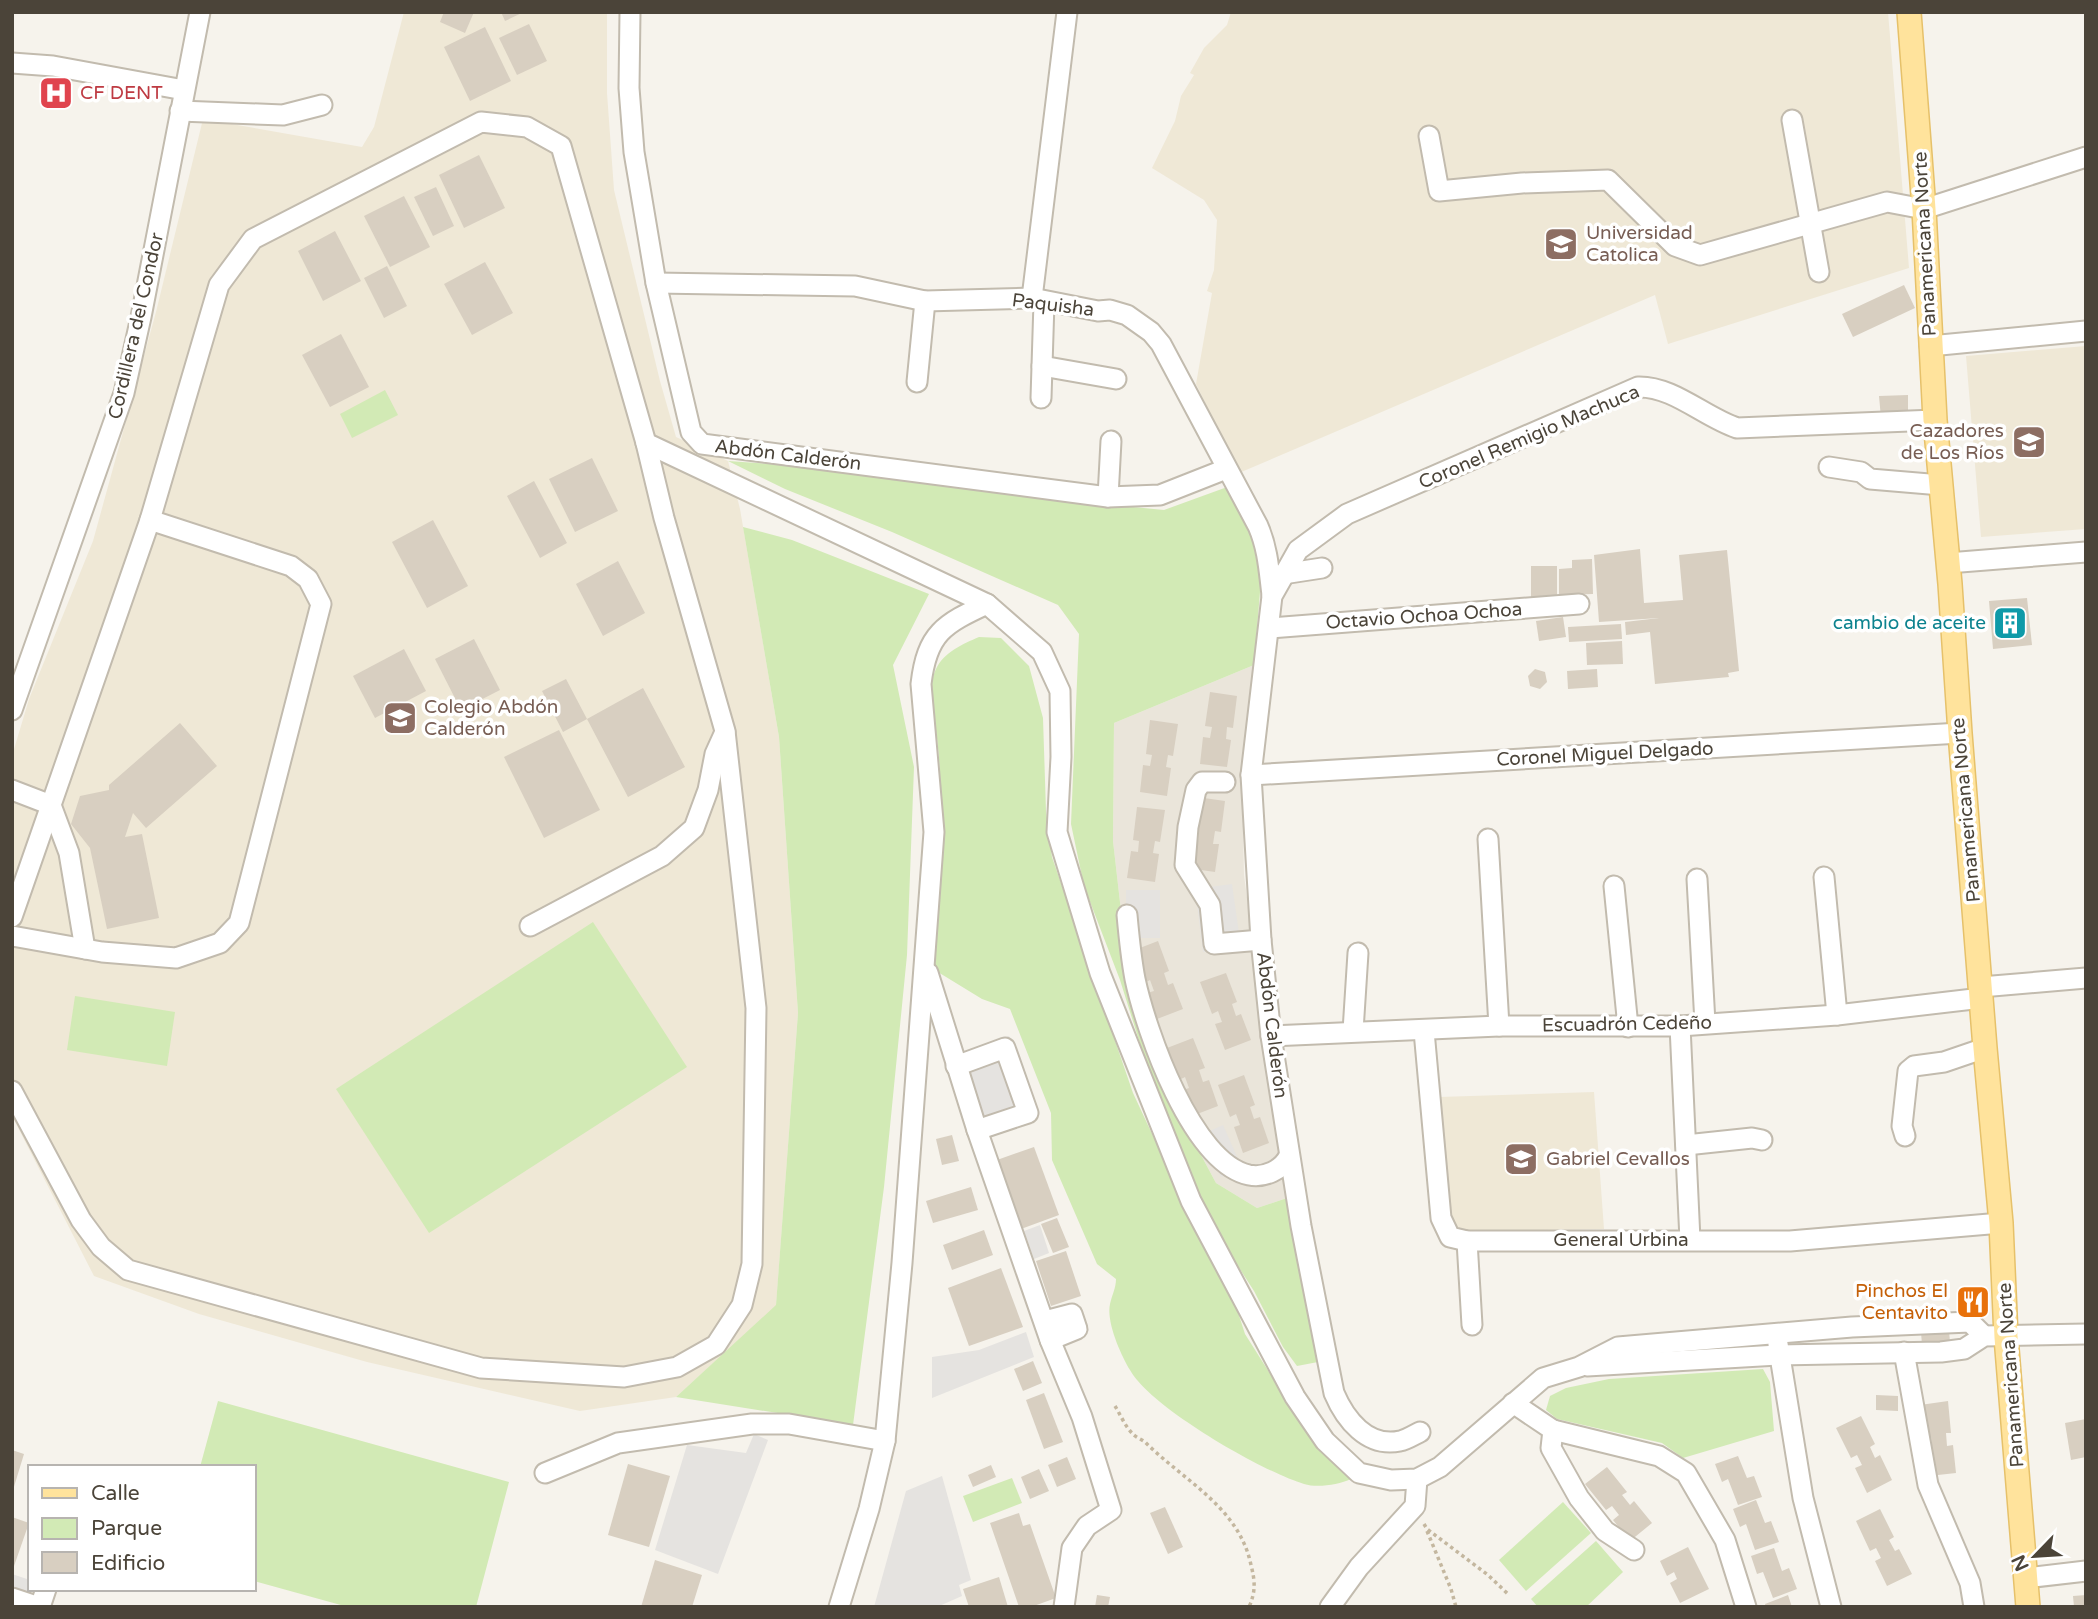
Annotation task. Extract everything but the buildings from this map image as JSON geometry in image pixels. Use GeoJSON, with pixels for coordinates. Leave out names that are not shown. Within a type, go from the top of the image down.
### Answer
{"type":"FeatureCollection","features":[{"type":"Feature","properties":{"kind":"main road","name":"Panamericana Norte"},"geometry":{"type":"LineString","coordinates":[[1909,12],[1924,209],[1935,420],[1984,1048],[2001,1223],[1995,1336],[2028,1607]]}},
{"type":"Feature","properties":{"kind":"street","name":"Cordillera del Condor"},"geometry":{"type":"LineString","coordinates":[[12,710],[120,410],[141,317],[200,12]]}},
{"type":"Feature","properties":{"kind":"street","name":"Abdón Calderón"},"geometry":{"type":"LineString","coordinates":[[630,12],[629,88],[634,152],[656,283],[691,432],[702,444],[1108,497],[1167,493],[1226,469]]}},
{"type":"Feature","properties":{"kind":"street"},"geometry":{"type":"LineString","coordinates":[[1041,398],[1038,300],[1067,12]]}},
{"type":"Feature","properties":{"kind":"street"},"geometry":{"type":"LineString","coordinates":[[12,63],[53,66],[184,90]]}},
{"type":"Feature","properties":{"kind":"street"},"geometry":{"type":"LineString","coordinates":[[180,111],[283,115],[322,104]]}},
{"type":"Feature","properties":{"kind":"street"},"geometry":{"type":"LineString","coordinates":[[1792,120],[1819,272]]}},
{"type":"Feature","properties":{"kind":"street"},"geometry":{"type":"LineString","coordinates":[[12,917],[150,520],[219,285],[253,239],[481,122],[527,127],[561,146],[725,731],[756,1008],[752,1264],[743,1305],[716,1345],[677,1367],[624,1377],[481,1368],[128,1270],[102,1247],[81,1220],[12,1091]]}},
{"type":"Feature","properties":{"kind":"street"},"geometry":{"type":"LineString","coordinates":[[1430,136],[1439,191],[1522,183],[1608,180],[1675,246],[1700,255],[1887,202],[1924,209],[2086,157]]}},
{"type":"Feature","properties":{"kind":"street","name":"Paquisha"},"geometry":{"type":"LineString","coordinates":[[656,283],[855,286],[925,301],[1038,300],[1098,311],[1110,310],[1127,315],[1151,332],[1182,383],[1265,542],[1272,596]]}},
{"type":"Feature","properties":{"kind":"street"},"geometry":{"type":"LineString","coordinates":[[917,382],[925,301]]}},
{"type":"Feature","properties":{"kind":"street"},"geometry":{"type":"LineString","coordinates":[[1930,346],[2086,331]]}},
{"type":"Feature","properties":{"kind":"street"},"geometry":{"type":"LineString","coordinates":[[1042,366],[1116,379]]}},
{"type":"Feature","properties":{"kind":"street","name":"Coronel Remigio Machuca"},"geometry":{"type":"LineString","coordinates":[[1298,550],[1348,514],[1638,387],[1660,390],[1737,428],[1935,420]]}},
{"type":"Feature","properties":{"kind":"street"},"geometry":{"type":"LineString","coordinates":[[1108,497],[1111,441]]}},
{"type":"Feature","properties":{"kind":"street"},"geometry":{"type":"LineString","coordinates":[[646,443],[988,604],[1042,652],[1060,691],[1061,757],[1057,832],[1100,973],[1191,1201],[1295,1397],[1325,1441],[1359,1473],[1391,1480],[1417,1479],[1440,1467],[1543,1378],[1579,1367],[1618,1348],[1862,1326],[1970,1322],[1995,1336]]}},
{"type":"Feature","properties":{"kind":"street"},"geometry":{"type":"LineString","coordinates":[[1829,467],[1861,472],[1870,479],[1941,485]]}},
{"type":"Feature","properties":{"kind":"street"},"geometry":{"type":"LineString","coordinates":[[12,936],[85,949],[176,958],[220,943],[239,923],[321,604],[308,579],[291,566],[150,520]]}},
{"type":"Feature","properties":{"kind":"street","name":"Abdón Calderón"},"geometry":{"type":"LineString","coordinates":[[1298,550],[1272,596],[1251,775],[1261,940],[1271,1036],[1300,1226],[1334,1393],[1342,1413],[1363,1435],[1399,1441],[1420,1432]]}},
{"type":"Feature","properties":{"kind":"street"},"geometry":{"type":"LineString","coordinates":[[1948,564],[2086,552]]}},
{"type":"Feature","properties":{"kind":"street"},"geometry":{"type":"LineString","coordinates":[[1283,573],[1322,568]]}},
{"type":"Feature","properties":{"kind":"street"},"geometry":{"type":"LineString","coordinates":[[839,1607],[869,1509],[885,1441],[902,1263],[934,832],[921,684],[923,661],[938,633],[957,618],[988,604]]}},
{"type":"Feature","properties":{"kind":"street","name":"Octavio Ochoa Ochoa"},"geometry":{"type":"LineString","coordinates":[[1270,628],[1579,604]]}},
{"type":"Feature","properties":{"kind":"street"},"geometry":{"type":"LineString","coordinates":[[530,926],[662,856],[694,828],[708,790],[715,754],[725,731]]}},
{"type":"Feature","properties":{"kind":"street","name":"Coronel Miguel Delgado"},"geometry":{"type":"LineString","coordinates":[[1251,775],[1959,733]]}},
{"type":"Feature","properties":{"kind":"street"},"geometry":{"type":"LineString","coordinates":[[1225,782],[1202,782],[1196,790],[1188,827],[1185,865],[1210,905],[1214,944],[1261,940]]}},
{"type":"Feature","properties":{"kind":"street"},"geometry":{"type":"LineString","coordinates":[[12,790],[51,805],[69,853],[85,949]]}},
{"type":"Feature","properties":{"kind":"street"},"geometry":{"type":"LineString","coordinates":[[1488,839],[1499,1026]]}},
{"type":"Feature","properties":{"kind":"street"},"geometry":{"type":"LineString","coordinates":[[1824,877],[1837,1015]]}},
{"type":"Feature","properties":{"kind":"street"},"geometry":{"type":"LineString","coordinates":[[1697,879],[1706,1023]]}},
{"type":"Feature","properties":{"kind":"street"},"geometry":{"type":"LineString","coordinates":[[1614,886],[1628,1027]]}},
{"type":"Feature","properties":{"kind":"street"},"geometry":{"type":"LineString","coordinates":[[1128,915],[1130,952],[1145,1014],[1175,1091],[1200,1137],[1237,1172],[1257,1177],[1274,1172],[1289,1156]]}},
{"type":"Feature","properties":{"kind":"street"},"geometry":{"type":"LineString","coordinates":[[1353,1031],[1358,953]]}},
{"type":"Feature","properties":{"kind":"street"},"geometry":{"type":"LineString","coordinates":[[924,959],[977,1130],[1082,1417],[1111,1510],[1087,1526],[1072,1548],[1064,1607]]}},
{"type":"Feature","properties":{"kind":"street","name":"Escuadrón Cedeño"},"geometry":{"type":"LineString","coordinates":[[1271,1036],[1499,1026],[1680,1026],[1837,1015],[2086,978]]}},
{"type":"Feature","properties":{"kind":"street"},"geometry":{"type":"LineString","coordinates":[[1680,1026],[1690,1240]]}},
{"type":"Feature","properties":{"kind":"street"},"geometry":{"type":"LineString","coordinates":[[1424,1031],[1441,1219],[1450,1237],[1467,1241],[1472,1325]]}},
{"type":"Feature","properties":{"kind":"street"},"geometry":{"type":"LineString","coordinates":[[956,1066],[1005,1048],[1028,1113],[977,1130]]}},
{"type":"Feature","properties":{"kind":"street"},"geometry":{"type":"LineString","coordinates":[[1905,1136],[1902,1126],[1908,1071],[1914,1066],[1944,1062],[1984,1048]]}},
{"type":"Feature","properties":{"kind":"street"},"geometry":{"type":"LineString","coordinates":[[1686,1145],[1752,1138],[1762,1140]]}},
{"type":"Feature","properties":{"kind":"street","name":"General Urbina"},"geometry":{"type":"LineString","coordinates":[[1467,1241],[1790,1241],[2001,1223]]}},
{"type":"Feature","properties":{"kind":"street"},"geometry":{"type":"LineString","coordinates":[[1862,1326],[1862,1353]]}},
{"type":"Feature","properties":{"kind":"street"},"geometry":{"type":"LineString","coordinates":[[1777,1333],[1778,1354],[1803,1498],[1831,1607]]}},
{"type":"Feature","properties":{"kind":"street"},"geometry":{"type":"LineString","coordinates":[[1579,1367],[1778,1354],[1964,1349],[1995,1336],[2086,1334]]}},
{"type":"Feature","properties":{"kind":"street"},"geometry":{"type":"LineString","coordinates":[[1904,1352],[1928,1485],[1970,1583],[1974,1607]]}},
{"type":"Feature","properties":{"kind":"street"},"geometry":{"type":"LineString","coordinates":[[1513,1403],[1553,1430],[1660,1456],[1686,1473],[1726,1540],[1746,1607]]}},
{"type":"Feature","properties":{"kind":"street"},"geometry":{"type":"LineString","coordinates":[[545,1473],[618,1443],[752,1424],[789,1424],[885,1441]]}},
{"type":"Feature","properties":{"kind":"street"},"geometry":{"type":"LineString","coordinates":[[1553,1430],[1552,1448],[1579,1498],[1605,1531],[1634,1550]]}},
{"type":"Feature","properties":{"kind":"street"},"geometry":{"type":"LineString","coordinates":[[1330,1607],[1359,1566],[1415,1506],[1417,1479]]}},
{"type":"Feature","properties":{"kind":"street"},"geometry":{"type":"LineString","coordinates":[[2026,1578],[2086,1571]]}},
{"type":"Feature","properties":{"kind":"street"},"geometry":{"type":"LineString","coordinates":[[12,1598],[40,1607]]}},
{"type":"Feature","properties":{"kind":"path"},"geometry":{"type":"LineString","coordinates":[[1115,1406],[1132,1434],[1218,1503],[1234,1524],[1248,1548],[1256,1585],[1249,1607]]}},
{"type":"Feature","properties":{"kind":"path"},"geometry":{"type":"LineString","coordinates":[[1415,1506],[1451,1589],[1455,1607]]}},
{"type":"Feature","properties":{"kind":"path"},"geometry":{"type":"LineString","coordinates":[[1427,1530],[1488,1575],[1509,1595]]}},
{"type":"Feature","properties":{"kind":"shaded area","name":"Colegio Abdón Calderón"},"geometry":{"type":"Polygon","coordinates":[[[404,12],[607,12],[607,93],[614,190],[660,381],[676,437],[728,461],[740,509],[779,737],[798,1013],[776,1306],[676,1397],[580,1411],[367,1362],[199,1314],[94,1276],[12,1116],[12,756],[29,699],[93,541],[156,312],[203,119],[362,147],[374,127],[404,12]]]}},
{"type":"Feature","properties":{"kind":"shaded area","name":"Universidad Catolica"},"geometry":{"type":"Polygon","coordinates":[[[1231,12],[1888,12],[1909,268],[1668,344],[1655,295],[1239,473],[1196,384],[1212,293],[1207,291],[1214,270],[1217,220],[1204,200],[1152,168],[1175,121],[1181,96],[1194,75],[1190,73],[1204,48],[1227,25],[1231,12]]]}},
{"type":"Feature","properties":{"kind":"shaded area","name":"Cazadores de Los Ríos"},"geometry":{"type":"Polygon","coordinates":[[[2086,346],[2086,529],[1981,537],[1966,356],[2086,346]]]}},
{"type":"Feature","properties":{"kind":"shaded area"},"geometry":{"type":"Polygon","coordinates":[[[1254,665],[1242,780],[1244,875],[1287,1198],[1257,1208],[1216,1183],[1163,1084],[1129,981],[1113,841],[1114,723],[1254,665]]]}},
{"type":"Feature","properties":{"kind":"shaded area"},"geometry":{"type":"Polygon","coordinates":[[[1232,884],[1241,947],[1203,952],[1195,889],[1232,884]]]}},
{"type":"Feature","properties":{"kind":"shaded area"},"geometry":{"type":"Polygon","coordinates":[[[1126,890],[1160,890],[1160,938],[1126,938],[1126,890]]]}},
{"type":"Feature","properties":{"kind":"shaded area"},"geometry":{"type":"Polygon","coordinates":[[[1009,1036],[1038,1118],[988,1135],[960,1053],[1009,1036]]]}},
{"type":"Feature","properties":{"kind":"shaded area","name":"Gabriel Cevallos"},"geometry":{"type":"Polygon","coordinates":[[[1594,1092],[1604,1229],[1454,1229],[1449,1221],[1439,1097],[1594,1092]]]}},
{"type":"Feature","properties":{"kind":"shaded area"},"geometry":{"type":"Polygon","coordinates":[[[1223,1125],[1242,1168],[1221,1177],[1203,1134],[1223,1125]]]}},
{"type":"Feature","properties":{"kind":"shaded area"},"geometry":{"type":"Polygon","coordinates":[[[1040,1225],[1049,1253],[1034,1259],[1024,1231],[1040,1225]]]}},
{"type":"Feature","properties":{"kind":"shaded area"},"geometry":{"type":"Polygon","coordinates":[[[1026,1332],[1034,1357],[932,1398],[932,1357],[979,1350],[1026,1332]]]}},
{"type":"Feature","properties":{"kind":"shaded area"},"geometry":{"type":"Polygon","coordinates":[[[754,1434],[768,1440],[718,1574],[655,1550],[687,1445],[746,1453],[754,1434]]]}},
{"type":"Feature","properties":{"kind":"shaded area"},"geometry":{"type":"Polygon","coordinates":[[[942,1476],[971,1580],[959,1585],[962,1596],[937,1607],[874,1607],[906,1491],[942,1476]]]}},
{"type":"Feature","properties":{"kind":"shaded area"},"geometry":{"type":"Polygon","coordinates":[[[12,1574],[28,1579],[28,1587],[22,1607],[12,1607],[12,1574]]]}},
{"type":"Feature","properties":{"kind":"green space"},"geometry":{"type":"Polygon","coordinates":[[[385,390],[398,415],[352,438],[340,414],[385,390]]]}},
{"type":"Feature","properties":{"kind":"green space"},"geometry":{"type":"Polygon","coordinates":[[[728,461],[875,471],[1020,496],[1164,510],[1230,486],[1248,521],[1261,580],[1254,665],[1114,723],[1113,841],[1129,981],[1163,1084],[1216,1183],[1257,1208],[1287,1198],[1318,1362],[1297,1366],[1283,1347],[1254,1291],[1225,1246],[1184,1166],[1120,980],[1084,886],[1071,824],[1079,634],[1058,605],[892,532],[785,489],[728,461]]]}},
{"type":"Feature","properties":{"kind":"green space"},"geometry":{"type":"Polygon","coordinates":[[[743,527],[792,540],[929,594],[893,665],[914,767],[907,955],[884,1187],[853,1425],[676,1397],[776,1305],[798,1013],[779,737],[743,527]]]}},
{"type":"Feature","properties":{"kind":"green space"},"geometry":{"type":"Polygon","coordinates":[[[979,637],[1001,638],[1029,666],[1043,718],[1046,811],[1052,857],[1133,1093],[1215,1269],[1233,1297],[1245,1334],[1308,1434],[1351,1479],[1315,1486],[1286,1477],[1209,1436],[1160,1402],[1142,1385],[1126,1364],[1112,1329],[1109,1311],[1116,1279],[1097,1264],[1052,1160],[1051,1113],[1010,1009],[982,999],[933,969],[941,796],[932,703],[933,676],[939,663],[954,649],[979,637]]]}},
{"type":"Feature","properties":{"kind":"green space"},"geometry":{"type":"Polygon","coordinates":[[[593,922],[687,1067],[429,1233],[336,1089],[593,922]]]}},
{"type":"Feature","properties":{"kind":"green space"},"geometry":{"type":"Polygon","coordinates":[[[75,996],[175,1012],[167,1066],[67,1050],[75,996]]]}},
{"type":"Feature","properties":{"kind":"green space"},"geometry":{"type":"Polygon","coordinates":[[[1763,1369],[1770,1382],[1774,1431],[1683,1458],[1662,1443],[1557,1419],[1546,1410],[1550,1396],[1566,1388],[1609,1379],[1763,1369]]]}},
{"type":"Feature","properties":{"kind":"green space"},"geometry":{"type":"Polygon","coordinates":[[[218,1401],[509,1482],[476,1607],[348,1607],[256,1582],[256,1465],[201,1465],[218,1401]]]}},
{"type":"Feature","properties":{"kind":"green space"},"geometry":{"type":"Polygon","coordinates":[[[1012,1478],[1022,1503],[973,1522],[963,1496],[1012,1478]]]}},
{"type":"Feature","properties":{"kind":"green space"},"geometry":{"type":"Polygon","coordinates":[[[1563,1502],[1591,1533],[1526,1591],[1499,1560],[1563,1502]]]}},
{"type":"Feature","properties":{"kind":"green space"},"geometry":{"type":"Polygon","coordinates":[[[1596,1541],[1623,1572],[1586,1607],[1538,1607],[1531,1599],[1596,1541]]]}},
{"type":"Feature","properties":{"kind":"place","name":"CF DENT"},"geometry":{"type":"Point","coordinates":[56,93]}},
{"type":"Feature","properties":{"kind":"place","name":"Universidad Catolica"},"geometry":{"type":"Point","coordinates":[1561,244]}},
{"type":"Feature","properties":{"kind":"place","name":"Cazadores de Los Ríos"},"geometry":{"type":"Point","coordinates":[2029,442]}},
{"type":"Feature","properties":{"kind":"place","name":"cambio de aceite"},"geometry":{"type":"Point","coordinates":[2010,623]}},
{"type":"Feature","properties":{"kind":"place","name":"Colegio Abdón Calderón"},"geometry":{"type":"Point","coordinates":[400,718]}},
{"type":"Feature","properties":{"kind":"place","name":"Gabriel Cevallos"},"geometry":{"type":"Point","coordinates":[1521,1159]}},
{"type":"Feature","properties":{"kind":"place","name":"Pinchos El Centavito"},"geometry":{"type":"Point","coordinates":[1973,1302]}}]}
